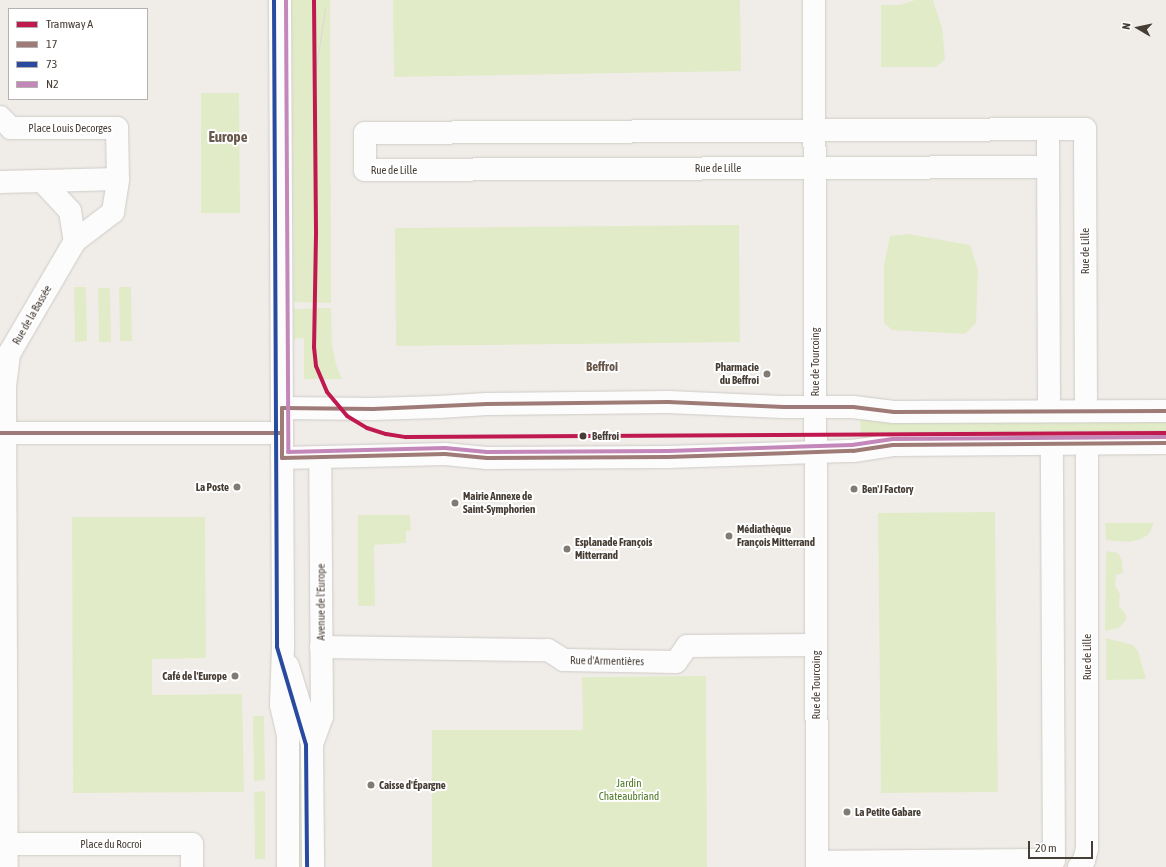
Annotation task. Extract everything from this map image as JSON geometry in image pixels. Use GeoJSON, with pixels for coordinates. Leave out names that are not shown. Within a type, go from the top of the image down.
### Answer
{"type":"FeatureCollection","features":[{"type":"Feature","properties":{"kind":"street","name":"Avenue de l'Europe"},"geometry":{"type":"LineString","coordinates":[[280,0],[283,647],[281,705],[288,736],[288,867]]}},
{"type":"Feature","properties":{"kind":"street","name":"Rue de Tourcoing"},"geometry":{"type":"LineString","coordinates":[[814,0],[817,864]]}},
{"type":"Feature","properties":{"kind":"street","name":"Place Louis Decorges"},"geometry":{"type":"LineString","coordinates":[[0,118],[11,128],[116,128],[118,179],[113,212],[75,241]]}},
{"type":"Feature","properties":{"kind":"street"},"geometry":{"type":"LineString","coordinates":[[1048,129],[1049,411]]}},
{"type":"Feature","properties":{"kind":"street","name":"Rue de Lille"},"geometry":{"type":"LineString","coordinates":[[1048,167],[365,170],[365,133],[1085,129],[1086,410]]}},
{"type":"Feature","properties":{"kind":"street"},"geometry":{"type":"LineString","coordinates":[[0,182],[118,179]]}},
{"type":"Feature","properties":{"kind":"street"},"geometry":{"type":"LineString","coordinates":[[42,181],[70,211],[75,241]]}},
{"type":"Feature","properties":{"kind":"street","name":"Rue de la Bassée"},"geometry":{"type":"LineString","coordinates":[[7,867],[3,727],[2,433],[5,388],[9,354],[75,241]]}},
{"type":"Feature","properties":{"kind":"street"},"geometry":{"type":"LineString","coordinates":[[282,408],[438,407],[487,404],[668,402],[815,408],[853,407],[894,412],[1086,410],[1166,411]]}},
{"type":"Feature","properties":{"kind":"street"},"geometry":{"type":"LineString","coordinates":[[2,433],[282,433]]}},
{"type":"Feature","properties":{"kind":"street"},"geometry":{"type":"LineString","coordinates":[[282,458],[445,454],[487,458],[668,457],[815,451],[853,451],[893,445],[1166,443]]}},
{"type":"Feature","properties":{"kind":"street"},"geometry":{"type":"LineString","coordinates":[[817,864],[1060,864],[1052,444]]}},
{"type":"Feature","properties":{"kind":"street","name":"Rue de Lille"},"geometry":{"type":"LineString","coordinates":[[1079,867],[1084,860],[1087,849],[1087,444]]}},
{"type":"Feature","properties":{"kind":"street","name":"Avenue de l'Europe"},"geometry":{"type":"LineString","coordinates":[[312,744],[322,717],[320,458]]}},
{"type":"Feature","properties":{"kind":"street","name":"Rue d'Armentières"},"geometry":{"type":"LineString","coordinates":[[321,647],[548,650],[564,660],[676,662],[687,646],[816,645]]}},
{"type":"Feature","properties":{"kind":"street","name":"Avenue de l'Europe"},"geometry":{"type":"LineString","coordinates":[[283,647],[312,744],[313,867]]}},
{"type":"Feature","properties":{"kind":"street","name":"Place du Rocroi"},"geometry":{"type":"LineString","coordinates":[[7,844],[192,844],[192,867]]}},
{"type":"Feature","properties":{"kind":"green space"},"geometry":{"type":"Polygon","coordinates":[[[292,0],[330,0],[331,303],[294,302],[292,0]]]}},
{"type":"Feature","properties":{"kind":"green space"},"geometry":{"type":"Polygon","coordinates":[[[393,0],[740,0],[741,71],[394,77],[393,0]]]}},
{"type":"Feature","properties":{"kind":"green space"},"geometry":{"type":"Polygon","coordinates":[[[915,0],[933,0],[942,28],[945,59],[936,67],[881,67],[881,5],[900,5],[915,0]]]}},
{"type":"Feature","properties":{"kind":"green space"},"geometry":{"type":"Polygon","coordinates":[[[201,93],[239,93],[240,213],[201,213],[201,93]]]}},
{"type":"Feature","properties":{"kind":"green space"},"geometry":{"type":"Polygon","coordinates":[[[739,225],[740,342],[396,346],[395,228],[739,225]]]}},
{"type":"Feature","properties":{"kind":"green space"},"geometry":{"type":"Polygon","coordinates":[[[908,234],[970,245],[978,270],[976,323],[965,334],[892,330],[884,323],[884,265],[890,236],[908,234]]]}},
{"type":"Feature","properties":{"kind":"green space"},"geometry":{"type":"Polygon","coordinates":[[[74,287],[86,287],[87,341],[75,342],[74,287]]]}},
{"type":"Feature","properties":{"kind":"green space"},"geometry":{"type":"Polygon","coordinates":[[[119,287],[131,287],[132,341],[120,341],[119,287]]]}},
{"type":"Feature","properties":{"kind":"green space"},"geometry":{"type":"Polygon","coordinates":[[[98,288],[110,288],[111,342],[99,342],[98,288]]]}},
{"type":"Feature","properties":{"kind":"green space"},"geometry":{"type":"Polygon","coordinates":[[[331,308],[332,345],[336,364],[342,379],[304,379],[304,338],[294,339],[294,309],[331,308]]]}},
{"type":"Feature","properties":{"kind":"green space"},"geometry":{"type":"Polygon","coordinates":[[[860,414],[1166,416],[1166,436],[861,444],[860,414]]]}},
{"type":"Feature","properties":{"kind":"green space"},"geometry":{"type":"Polygon","coordinates":[[[995,512],[998,792],[881,793],[878,513],[995,512]]]}},
{"type":"Feature","properties":{"kind":"green space"},"geometry":{"type":"Polygon","coordinates":[[[358,515],[410,515],[411,531],[406,531],[406,543],[374,545],[375,606],[358,606],[358,515]]]}},
{"type":"Feature","properties":{"kind":"green space"},"geometry":{"type":"Polygon","coordinates":[[[72,517],[205,517],[206,658],[152,659],[152,695],[242,694],[244,792],[73,793],[72,517]]]}},
{"type":"Feature","properties":{"kind":"green space"},"geometry":{"type":"Polygon","coordinates":[[[1105,523],[1154,523],[1149,534],[1141,539],[1129,542],[1106,540],[1105,523]]]}},
{"type":"Feature","properties":{"kind":"green space"},"geometry":{"type":"Polygon","coordinates":[[[1106,551],[1118,553],[1122,560],[1123,573],[1116,575],[1115,586],[1120,594],[1119,607],[1125,613],[1127,619],[1119,628],[1105,631],[1106,551]]]}},
{"type":"Feature","properties":{"kind":"green space"},"geometry":{"type":"Polygon","coordinates":[[[1106,638],[1133,645],[1138,651],[1146,679],[1106,680],[1106,638]]]}},
{"type":"Feature","properties":{"kind":"green space","name":"Jardin Chateaubriand"},"geometry":{"type":"Polygon","coordinates":[[[706,676],[707,867],[432,867],[432,730],[583,730],[582,677],[706,676]]]}},
{"type":"Feature","properties":{"kind":"green space"},"geometry":{"type":"Polygon","coordinates":[[[253,716],[264,716],[265,780],[254,781],[253,716]]]}},
{"type":"Feature","properties":{"kind":"green space"},"geometry":{"type":"Polygon","coordinates":[[[295,765],[307,765],[307,867],[295,867],[295,765]]]}},
{"type":"Feature","properties":{"kind":"green space"},"geometry":{"type":"Polygon","coordinates":[[[265,791],[265,859],[255,859],[254,792],[265,791]]]}},
{"type":"Feature","properties":{"kind":"tram line","name":"A"},"geometry":{"type":"LineString","coordinates":[[314,0],[316,235],[314,347],[316,366],[327,392],[347,416],[367,428],[386,434],[406,437],[1166,433]]}},
{"type":"Feature","properties":{"kind":"tram line"},"geometry":{"type":"LineString","coordinates":[[315,75],[325,8]]}},
{"type":"Feature","properties":{"kind":"transit line","name":"73"},"geometry":{"type":"LineString","coordinates":[[274,0],[277,647],[306,745],[307,867]]}},
{"type":"Feature","properties":{"kind":"transit line","name":"N2"},"geometry":{"type":"LineString","coordinates":[[286,0],[288,452],[445,448],[487,452],[668,451],[852,445],[893,439],[1166,437]]}},
{"type":"Feature","properties":{"kind":"transit line","name":"17"},"geometry":{"type":"LineString","coordinates":[[1166,411],[894,412],[853,407],[784,407],[668,402],[487,404],[373,409],[282,408],[282,458],[445,454],[487,458],[668,457],[853,451],[893,445],[1166,443]]}},
{"type":"Feature","properties":{"kind":"transit line","name":"17"},"geometry":{"type":"LineString","coordinates":[[0,433],[282,433]]}},
{"type":"Feature","properties":{"kind":"place","name":"Pharmacie du Beffroi"},"geometry":{"type":"Point","coordinates":[767,374]}},
{"type":"Feature","properties":{"kind":"place","name":"Beffroi"},"geometry":{"type":"Point","coordinates":[583,436]}},
{"type":"Feature","properties":{"kind":"place","name":"La Poste"},"geometry":{"type":"Point","coordinates":[237,487]}},
{"type":"Feature","properties":{"kind":"place","name":"Ben'J Factory"},"geometry":{"type":"Point","coordinates":[854,489]}},
{"type":"Feature","properties":{"kind":"place","name":"Mairie Annexe de Saint-Symphorien"},"geometry":{"type":"Point","coordinates":[455,503]}},
{"type":"Feature","properties":{"kind":"place","name":"Médiathèque François Mitterrand"},"geometry":{"type":"Point","coordinates":[729,536]}},
{"type":"Feature","properties":{"kind":"place","name":"Esplanade François Mitterrand"},"geometry":{"type":"Point","coordinates":[567,549]}},
{"type":"Feature","properties":{"kind":"place","name":"Café de l'Europe"},"geometry":{"type":"Point","coordinates":[235,676]}},
{"type":"Feature","properties":{"kind":"place","name":"Caisse d'Épargne"},"geometry":{"type":"Point","coordinates":[371,785]}},
{"type":"Feature","properties":{"kind":"place","name":"La Petite Gabare"},"geometry":{"type":"Point","coordinates":[847,812]}},
{"type":"Feature","properties":{"kind":"district","name":"Europe"},"geometry":{"type":"Point","coordinates":[228,137]}},
{"type":"Feature","properties":{"kind":"district","name":"Beffroi"},"geometry":{"type":"Point","coordinates":[602,367]}}]}
